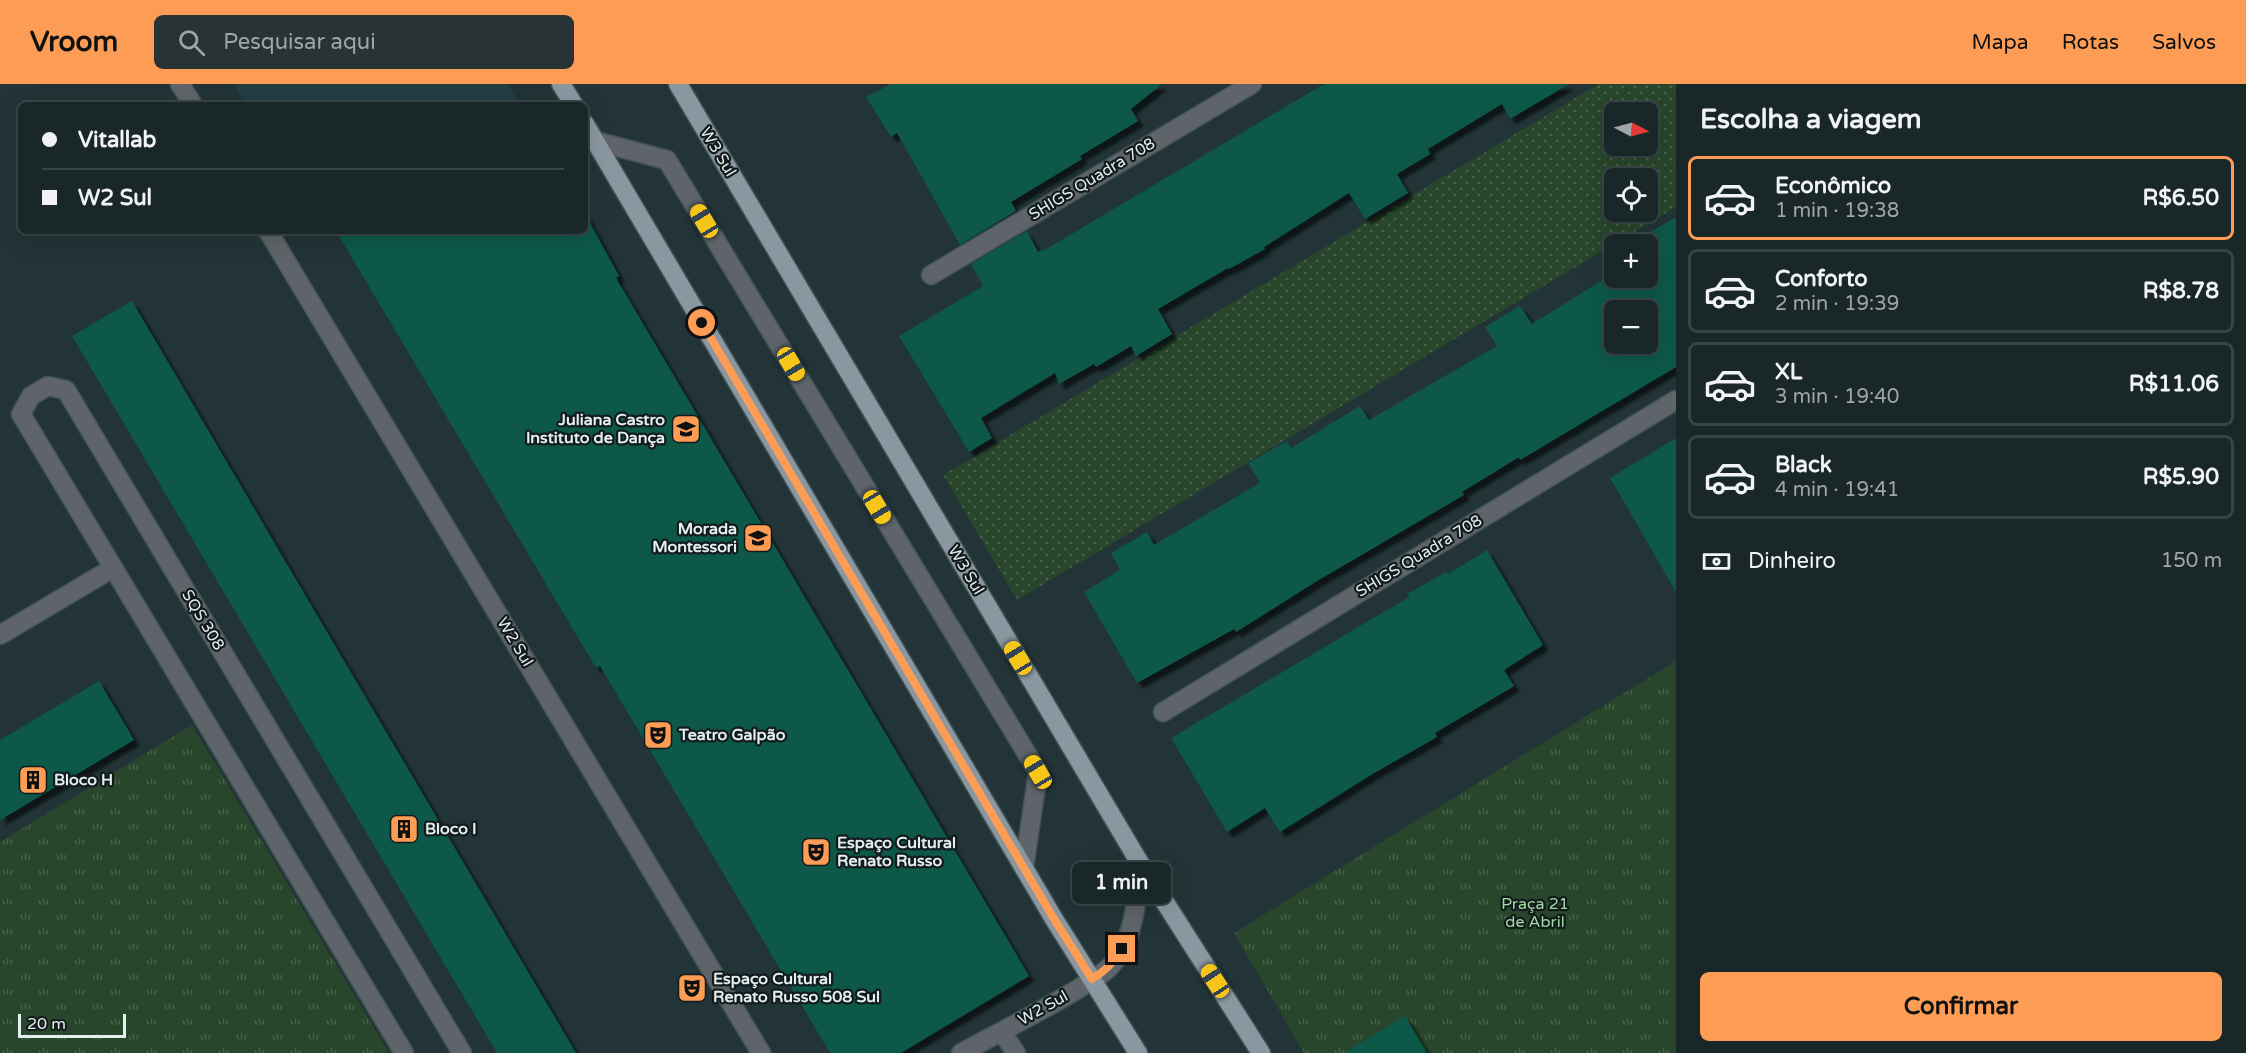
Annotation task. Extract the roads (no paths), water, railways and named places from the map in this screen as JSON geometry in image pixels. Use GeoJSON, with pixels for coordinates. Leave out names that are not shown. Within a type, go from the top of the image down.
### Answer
{"type":"FeatureCollection","features":[{"type":"Feature","properties":{"kind":"main road"},"geometry":{"type":"LineString","coordinates":[[561,84],[572,102]]}},
{"type":"Feature","properties":{"kind":"main road","name":"W3 Sul"},"geometry":{"type":"LineString","coordinates":[[678,84],[1138,860],[1261,1053]]}},
{"type":"Feature","properties":{"kind":"main road"},"geometry":{"type":"LineString","coordinates":[[588,129],[1024,868],[1138,1053]]}},
{"type":"Feature","properties":{"kind":"street"},"geometry":{"type":"LineString","coordinates":[[180,84],[191,102]]}},
{"type":"Feature","properties":{"kind":"street","name":"SHIGS Quadra 708"},"geometry":{"type":"LineString","coordinates":[[931,275],[1252,84]]}},
{"type":"Feature","properties":{"kind":"street"},"geometry":{"type":"LineString","coordinates":[[595,141],[667,160],[1038,772],[1024,868]]}},
{"type":"Feature","properties":{"kind":"street","name":"W2 Sul"},"geometry":{"type":"LineString","coordinates":[[270,234],[761,1053]]}},
{"type":"Feature","properties":{"kind":"street","name":"SQS 308"},"geometry":{"type":"LineString","coordinates":[[404,1053],[21,414],[31,396],[48,386],[66,390],[462,1053]]}},
{"type":"Feature","properties":{"kind":"street","name":"SHIGS Quadra 708"},"geometry":{"type":"LineString","coordinates":[[1162,712],[1676,400]]}},
{"type":"Feature","properties":{"kind":"street"},"geometry":{"type":"LineString","coordinates":[[0,635],[113,567]]}},
{"type":"Feature","properties":{"kind":"street","name":"W2 Sul"},"geometry":{"type":"LineString","coordinates":[[961,1053],[1002,1032],[1103,973],[1114,962],[1125,941],[1137,897],[1138,860]]}},
{"type":"Feature","properties":{"kind":"street","name":"W2 Sul"},"geometry":{"type":"LineString","coordinates":[[1002,1032],[1016,1053]]}},
{"type":"Feature","properties":{"kind":"place","name":"Juliana Castro Instituto de Dança"},"geometry":{"type":"Point","coordinates":[686,429]}},
{"type":"Feature","properties":{"kind":"place","name":"Morada Montessori"},"geometry":{"type":"Point","coordinates":[758,538]}},
{"type":"Feature","properties":{"kind":"place","name":"Teatro Galpão"},"geometry":{"type":"Point","coordinates":[658,735]}},
{"type":"Feature","properties":{"kind":"place","name":"Bloco H"},"geometry":{"type":"Point","coordinates":[33,780]}},
{"type":"Feature","properties":{"kind":"place","name":"Bloco I"},"geometry":{"type":"Point","coordinates":[404,829]}},
{"type":"Feature","properties":{"kind":"place","name":"Espaço Cultural Renato Russo"},"geometry":{"type":"Point","coordinates":[816,852]}},
{"type":"Feature","properties":{"kind":"place","name":"Espaço Cultural Renato Russo 508 Sul"},"geometry":{"type":"Point","coordinates":[692,988]}},
{"type":"Feature","properties":{"kind":"park label","name":"Praça 21 de Abril"},"geometry":{"type":"Point","coordinates":[1535,913]}}]}
